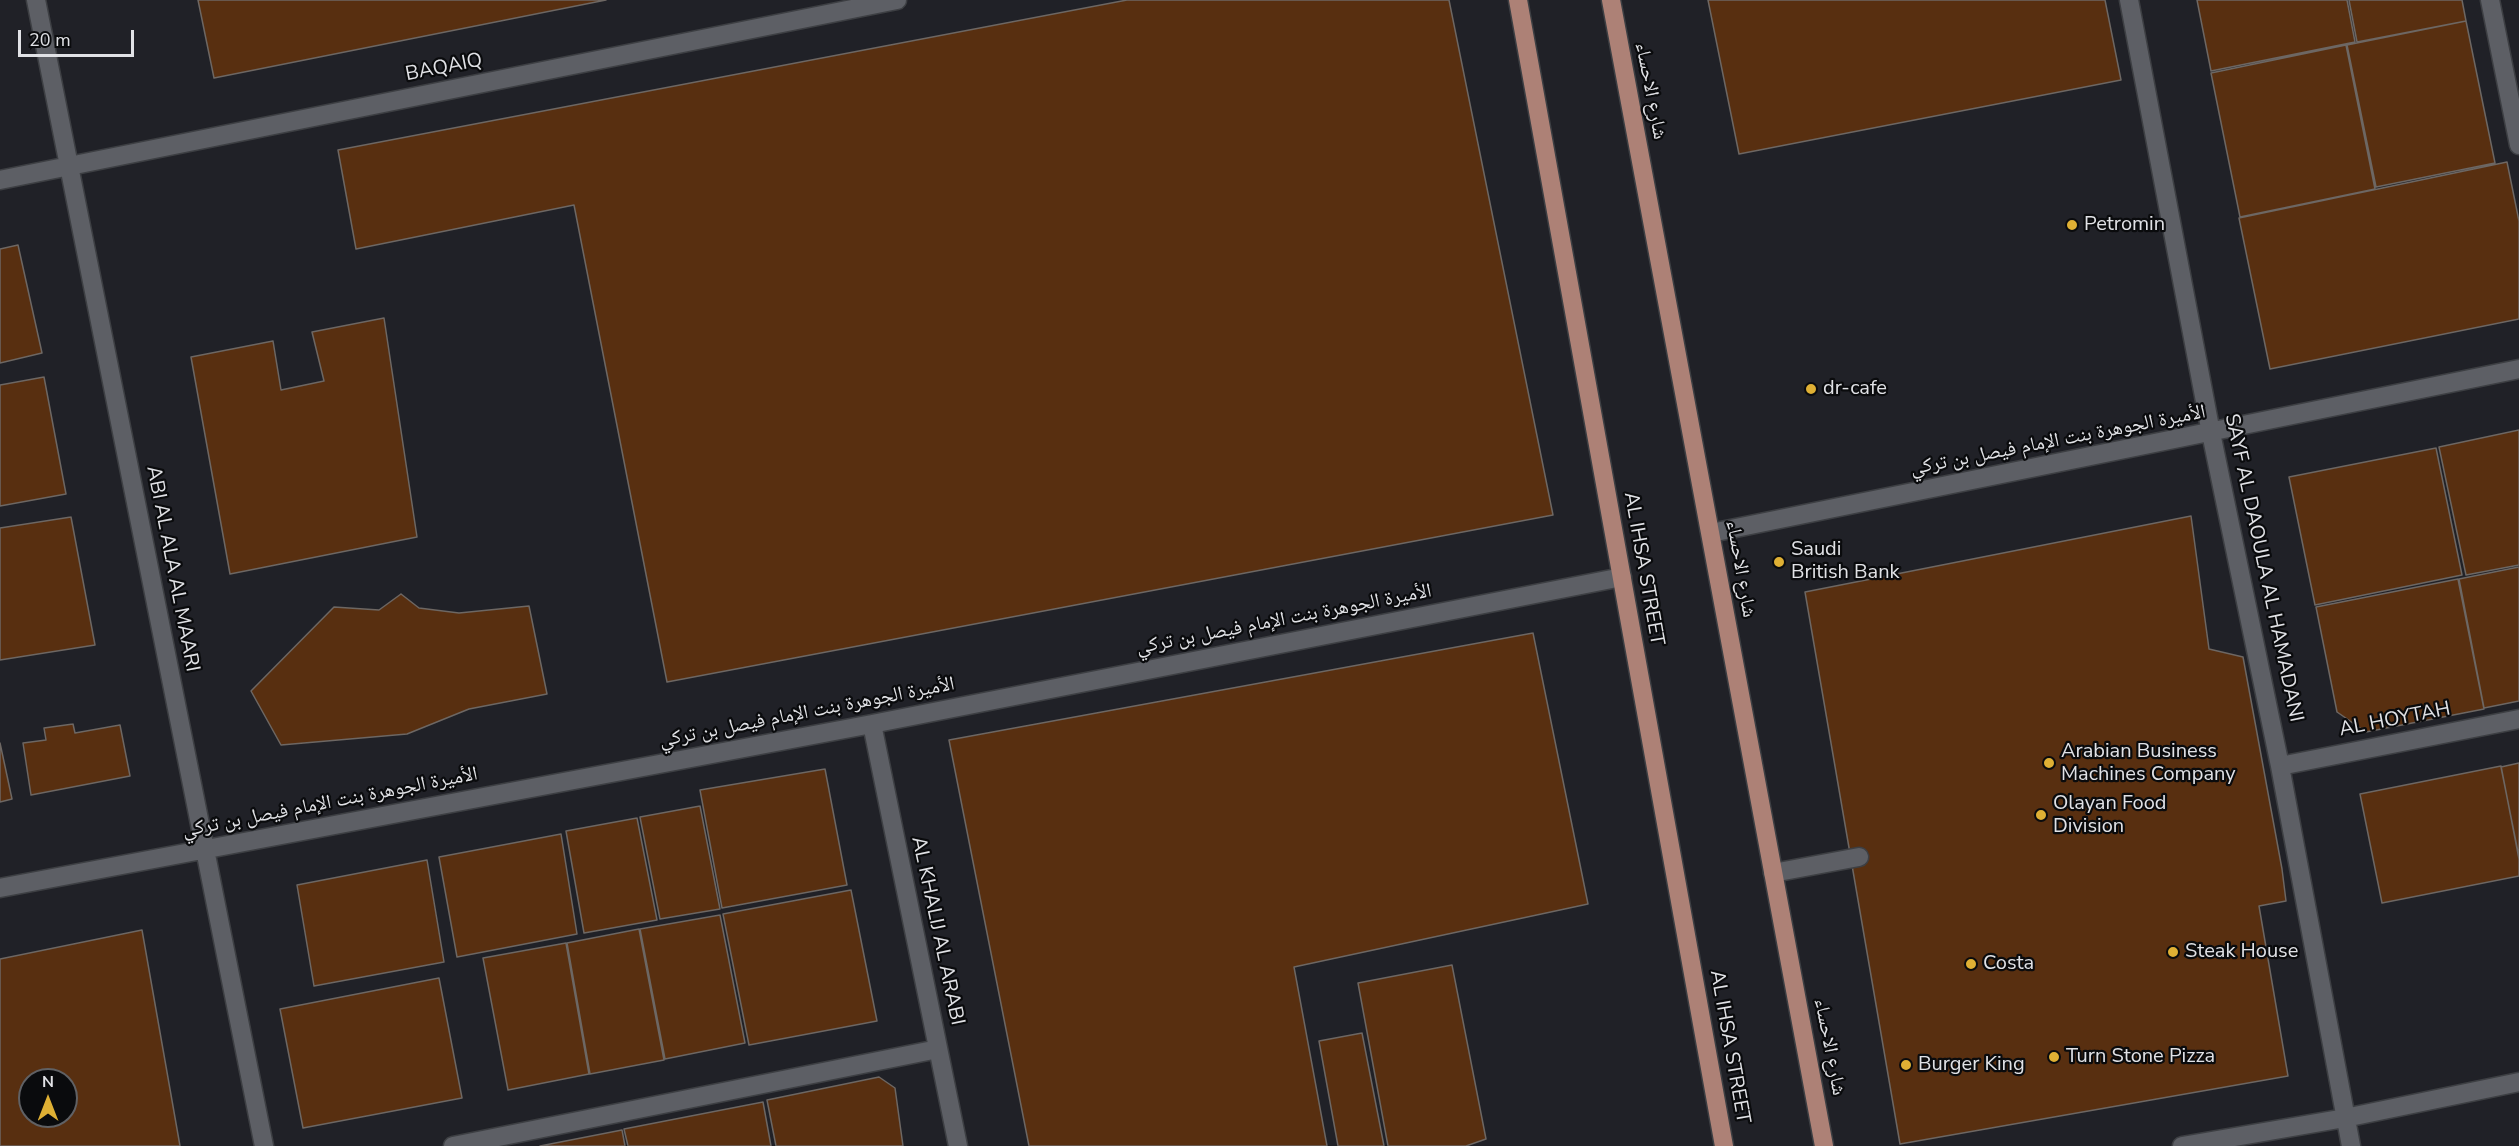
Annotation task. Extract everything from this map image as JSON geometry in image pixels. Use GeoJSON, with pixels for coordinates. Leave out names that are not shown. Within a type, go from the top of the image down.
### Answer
{"type":"FeatureCollection","features":[{"type":"Feature","properties":{"kind":"main road","name":"AL IHSA STREET"},"geometry":{"type":"LineString","coordinates":[[1518,0],[1724,1146]]}},
{"type":"Feature","properties":{"kind":"main road","name":"شارع الاحساء"},"geometry":{"type":"LineString","coordinates":[[1611,0],[1824,1146]]}},
{"type":"Feature","properties":{"kind":"street","name":"ABI AL ALA AL MAARI"},"geometry":{"type":"LineString","coordinates":[[36,0],[264,1146]]}},
{"type":"Feature","properties":{"kind":"street","name":"BAQAIQ"},"geometry":{"type":"LineString","coordinates":[[0,180],[897,0]]}},
{"type":"Feature","properties":{"kind":"street","name":"SAYF AL DAOULA AL HAMADANI"},"geometry":{"type":"LineString","coordinates":[[2129,0],[2211,433],[2280,766],[2351,1146]]}},
{"type":"Feature","properties":{"kind":"street"},"geometry":{"type":"LineString","coordinates":[[2490,0],[2519,145]]}},
{"type":"Feature","properties":{"kind":"street","name":"الأميرة الجوهرة بنت الإمام فيصل بن تركي"},"geometry":{"type":"LineString","coordinates":[[1711,533],[2519,369]]}},
{"type":"Feature","properties":{"kind":"street","name":"الأميرة الجوهرة بنت الإمام فيصل بن تركي"},"geometry":{"type":"LineString","coordinates":[[0,888],[872,724],[1622,577]]}},
{"type":"Feature","properties":{"kind":"street","name":"AL HOYTAH"},"geometry":{"type":"LineString","coordinates":[[2280,766],[2519,719]]}},
{"type":"Feature","properties":{"kind":"street","name":"AL KHALIJ AL ARABI"},"geometry":{"type":"LineString","coordinates":[[872,724],[958,1146]]}},
{"type":"Feature","properties":{"kind":"street"},"geometry":{"type":"LineString","coordinates":[[1773,873],[1859,857]]}},
{"type":"Feature","properties":{"kind":"street"},"geometry":{"type":"LineString","coordinates":[[453,1146],[938,1049]]}},
{"type":"Feature","properties":{"kind":"street"},"geometry":{"type":"LineString","coordinates":[[2182,1146],[2346,1118],[2519,1082]]}},
{"type":"Feature","properties":{"kind":"building"},"geometry":{"type":"Polygon","coordinates":[[[198,0],[606,0],[214,78],[198,0]]]}},
{"type":"Feature","properties":{"kind":"building"},"geometry":{"type":"Polygon","coordinates":[[[1127,0],[1449,0],[1553,515],[667,682],[574,205],[356,249],[338,150],[1127,0]]]}},
{"type":"Feature","properties":{"kind":"building"},"geometry":{"type":"Polygon","coordinates":[[[1708,0],[2105,0],[2121,80],[1739,154],[1708,0]]]}},
{"type":"Feature","properties":{"kind":"building"},"geometry":{"type":"Polygon","coordinates":[[[2197,0],[2347,0],[2355,42],[2211,71],[2197,0]]]}},
{"type":"Feature","properties":{"kind":"building"},"geometry":{"type":"Polygon","coordinates":[[[2349,0],[2462,0],[2466,21],[2357,42],[2349,0]]]}},
{"type":"Feature","properties":{"kind":"building"},"geometry":{"type":"Polygon","coordinates":[[[2466,21],[2495,163],[2376,187],[2347,45],[2466,21]]]}},
{"type":"Feature","properties":{"kind":"building"},"geometry":{"type":"Polygon","coordinates":[[[2346,45],[2375,189],[2240,217],[2211,73],[2346,45]]]}},
{"type":"Feature","properties":{"kind":"building"},"geometry":{"type":"Polygon","coordinates":[[[2507,162],[2519,221],[2519,319],[2270,369],[2239,218],[2507,162]]]}},
{"type":"Feature","properties":{"kind":"building"},"geometry":{"type":"Polygon","coordinates":[[[18,245],[42,353],[0,363],[0,249],[18,245]]]}},
{"type":"Feature","properties":{"kind":"building"},"geometry":{"type":"Polygon","coordinates":[[[384,318],[417,537],[230,574],[191,357],[273,341],[281,390],[324,381],[312,332],[384,318]]]}},
{"type":"Feature","properties":{"kind":"building"},"geometry":{"type":"Polygon","coordinates":[[[44,377],[66,494],[0,506],[0,385],[44,377]]]}},
{"type":"Feature","properties":{"kind":"building"},"geometry":{"type":"Polygon","coordinates":[[[2519,430],[2519,565],[2466,575],[2439,447],[2519,430]]]}},
{"type":"Feature","properties":{"kind":"building"},"geometry":{"type":"Polygon","coordinates":[[[2436,448],[2462,575],[2315,605],[2289,477],[2436,448]]]}},
{"type":"Feature","properties":{"kind":"building","name":"Arabian Business Machines Company"},"geometry":{"type":"Polygon","coordinates":[[[2191,516],[2209,649],[2243,657],[2282,869],[2286,901],[2259,906],[2288,1076],[1900,1144],[1805,592],[2191,516]]]}},
{"type":"Feature","properties":{"kind":"building"},"geometry":{"type":"Polygon","coordinates":[[[71,517],[95,645],[0,660],[0,528],[71,517]]]}},
{"type":"Feature","properties":{"kind":"building"},"geometry":{"type":"Polygon","coordinates":[[[2519,567],[2519,701],[2484,708],[2459,579],[2519,567]]]}},
{"type":"Feature","properties":{"kind":"building"},"geometry":{"type":"Polygon","coordinates":[[[2458,579],[2484,709],[2366,732],[2337,712],[2316,607],[2458,579]]]}},
{"type":"Feature","properties":{"kind":"building"},"geometry":{"type":"Polygon","coordinates":[[[401,594],[419,608],[459,613],[529,606],[547,694],[469,709],[407,734],[281,745],[251,691],[334,607],[379,610],[401,594]]]}},
{"type":"Feature","properties":{"kind":"building"},"geometry":{"type":"Polygon","coordinates":[[[1533,633],[1588,904],[1294,967],[1327,1146],[1029,1146],[949,740],[1533,633]]]}},
{"type":"Feature","properties":{"kind":"building"},"geometry":{"type":"Polygon","coordinates":[[[73,724],[75,733],[120,725],[130,776],[31,795],[23,743],[46,740],[44,728],[73,724]]]}},
{"type":"Feature","properties":{"kind":"building"},"geometry":{"type":"Polygon","coordinates":[[[0,743],[12,799],[0,802],[0,743]]]}},
{"type":"Feature","properties":{"kind":"building"},"geometry":{"type":"Polygon","coordinates":[[[2519,763],[2519,857],[2501,767],[2519,763]]]}},
{"type":"Feature","properties":{"kind":"building"},"geometry":{"type":"Polygon","coordinates":[[[2501,766],[2519,859],[2519,876],[2382,903],[2360,794],[2501,766]]]}},
{"type":"Feature","properties":{"kind":"building"},"geometry":{"type":"Polygon","coordinates":[[[825,769],[847,885],[722,908],[700,790],[825,769]]]}},
{"type":"Feature","properties":{"kind":"building"},"geometry":{"type":"Polygon","coordinates":[[[700,806],[720,909],[660,919],[640,817],[700,806]]]}},
{"type":"Feature","properties":{"kind":"building"},"geometry":{"type":"Polygon","coordinates":[[[637,818],[657,920],[584,933],[566,831],[637,818]]]}},
{"type":"Feature","properties":{"kind":"building"},"geometry":{"type":"Polygon","coordinates":[[[561,834],[577,934],[457,957],[439,857],[561,834]]]}},
{"type":"Feature","properties":{"kind":"building"},"geometry":{"type":"Polygon","coordinates":[[[427,860],[444,962],[314,986],[297,885],[427,860]]]}},
{"type":"Feature","properties":{"kind":"building"},"geometry":{"type":"Polygon","coordinates":[[[851,890],[877,1021],[749,1045],[723,914],[851,890]]]}},
{"type":"Feature","properties":{"kind":"building"},"geometry":{"type":"Polygon","coordinates":[[[720,915],[745,1043],[665,1059],[640,929],[720,915]]]}},
{"type":"Feature","properties":{"kind":"building"},"geometry":{"type":"Polygon","coordinates":[[[639,929],[664,1060],[590,1074],[567,943],[639,929]]]}},
{"type":"Feature","properties":{"kind":"building"},"geometry":{"type":"Polygon","coordinates":[[[142,930],[180,1146],[0,1146],[0,959],[142,930]]]}},
{"type":"Feature","properties":{"kind":"building"},"geometry":{"type":"Polygon","coordinates":[[[566,943],[589,1074],[508,1090],[483,958],[566,943]]]}},
{"type":"Feature","properties":{"kind":"building"},"geometry":{"type":"Polygon","coordinates":[[[1452,965],[1486,1139],[1466,1146],[1388,1146],[1358,983],[1452,965]]]}},
{"type":"Feature","properties":{"kind":"building"},"geometry":{"type":"Polygon","coordinates":[[[439,978],[462,1098],[303,1128],[280,1009],[439,978]]]}},
{"type":"Feature","properties":{"kind":"building"},"geometry":{"type":"Polygon","coordinates":[[[1362,1033],[1384,1146],[1338,1146],[1319,1041],[1362,1033]]]}},
{"type":"Feature","properties":{"kind":"building"},"geometry":{"type":"Polygon","coordinates":[[[879,1077],[895,1088],[903,1146],[776,1146],[767,1100],[879,1077]]]}},
{"type":"Feature","properties":{"kind":"building"},"geometry":{"type":"Polygon","coordinates":[[[763,1102],[771,1146],[628,1146],[624,1129],[763,1102]]]}},
{"type":"Feature","properties":{"kind":"building"},"geometry":{"type":"Polygon","coordinates":[[[622,1130],[625,1146],[540,1146],[622,1130]]]}},
{"type":"Feature","properties":{"kind":"place","name":"Petromin"},"geometry":{"type":"Point","coordinates":[2072,225]}},
{"type":"Feature","properties":{"kind":"place","name":"dr-cafe"},"geometry":{"type":"Point","coordinates":[1811,389]}},
{"type":"Feature","properties":{"kind":"place","name":"Saudi British Bank"},"geometry":{"type":"Point","coordinates":[1779,562]}},
{"type":"Feature","properties":{"kind":"place","name":"Arabian Business Machines Company"},"geometry":{"type":"Point","coordinates":[2049,763]}},
{"type":"Feature","properties":{"kind":"place","name":"Olayan Food Division"},"geometry":{"type":"Point","coordinates":[2041,815]}},
{"type":"Feature","properties":{"kind":"place","name":"Steak House"},"geometry":{"type":"Point","coordinates":[2173,952]}},
{"type":"Feature","properties":{"kind":"place","name":"Costa"},"geometry":{"type":"Point","coordinates":[1971,964]}},
{"type":"Feature","properties":{"kind":"place","name":"Turn Stone Pizza"},"geometry":{"type":"Point","coordinates":[2054,1057]}},
{"type":"Feature","properties":{"kind":"place","name":"Burger King"},"geometry":{"type":"Point","coordinates":[1906,1065]}}]}
